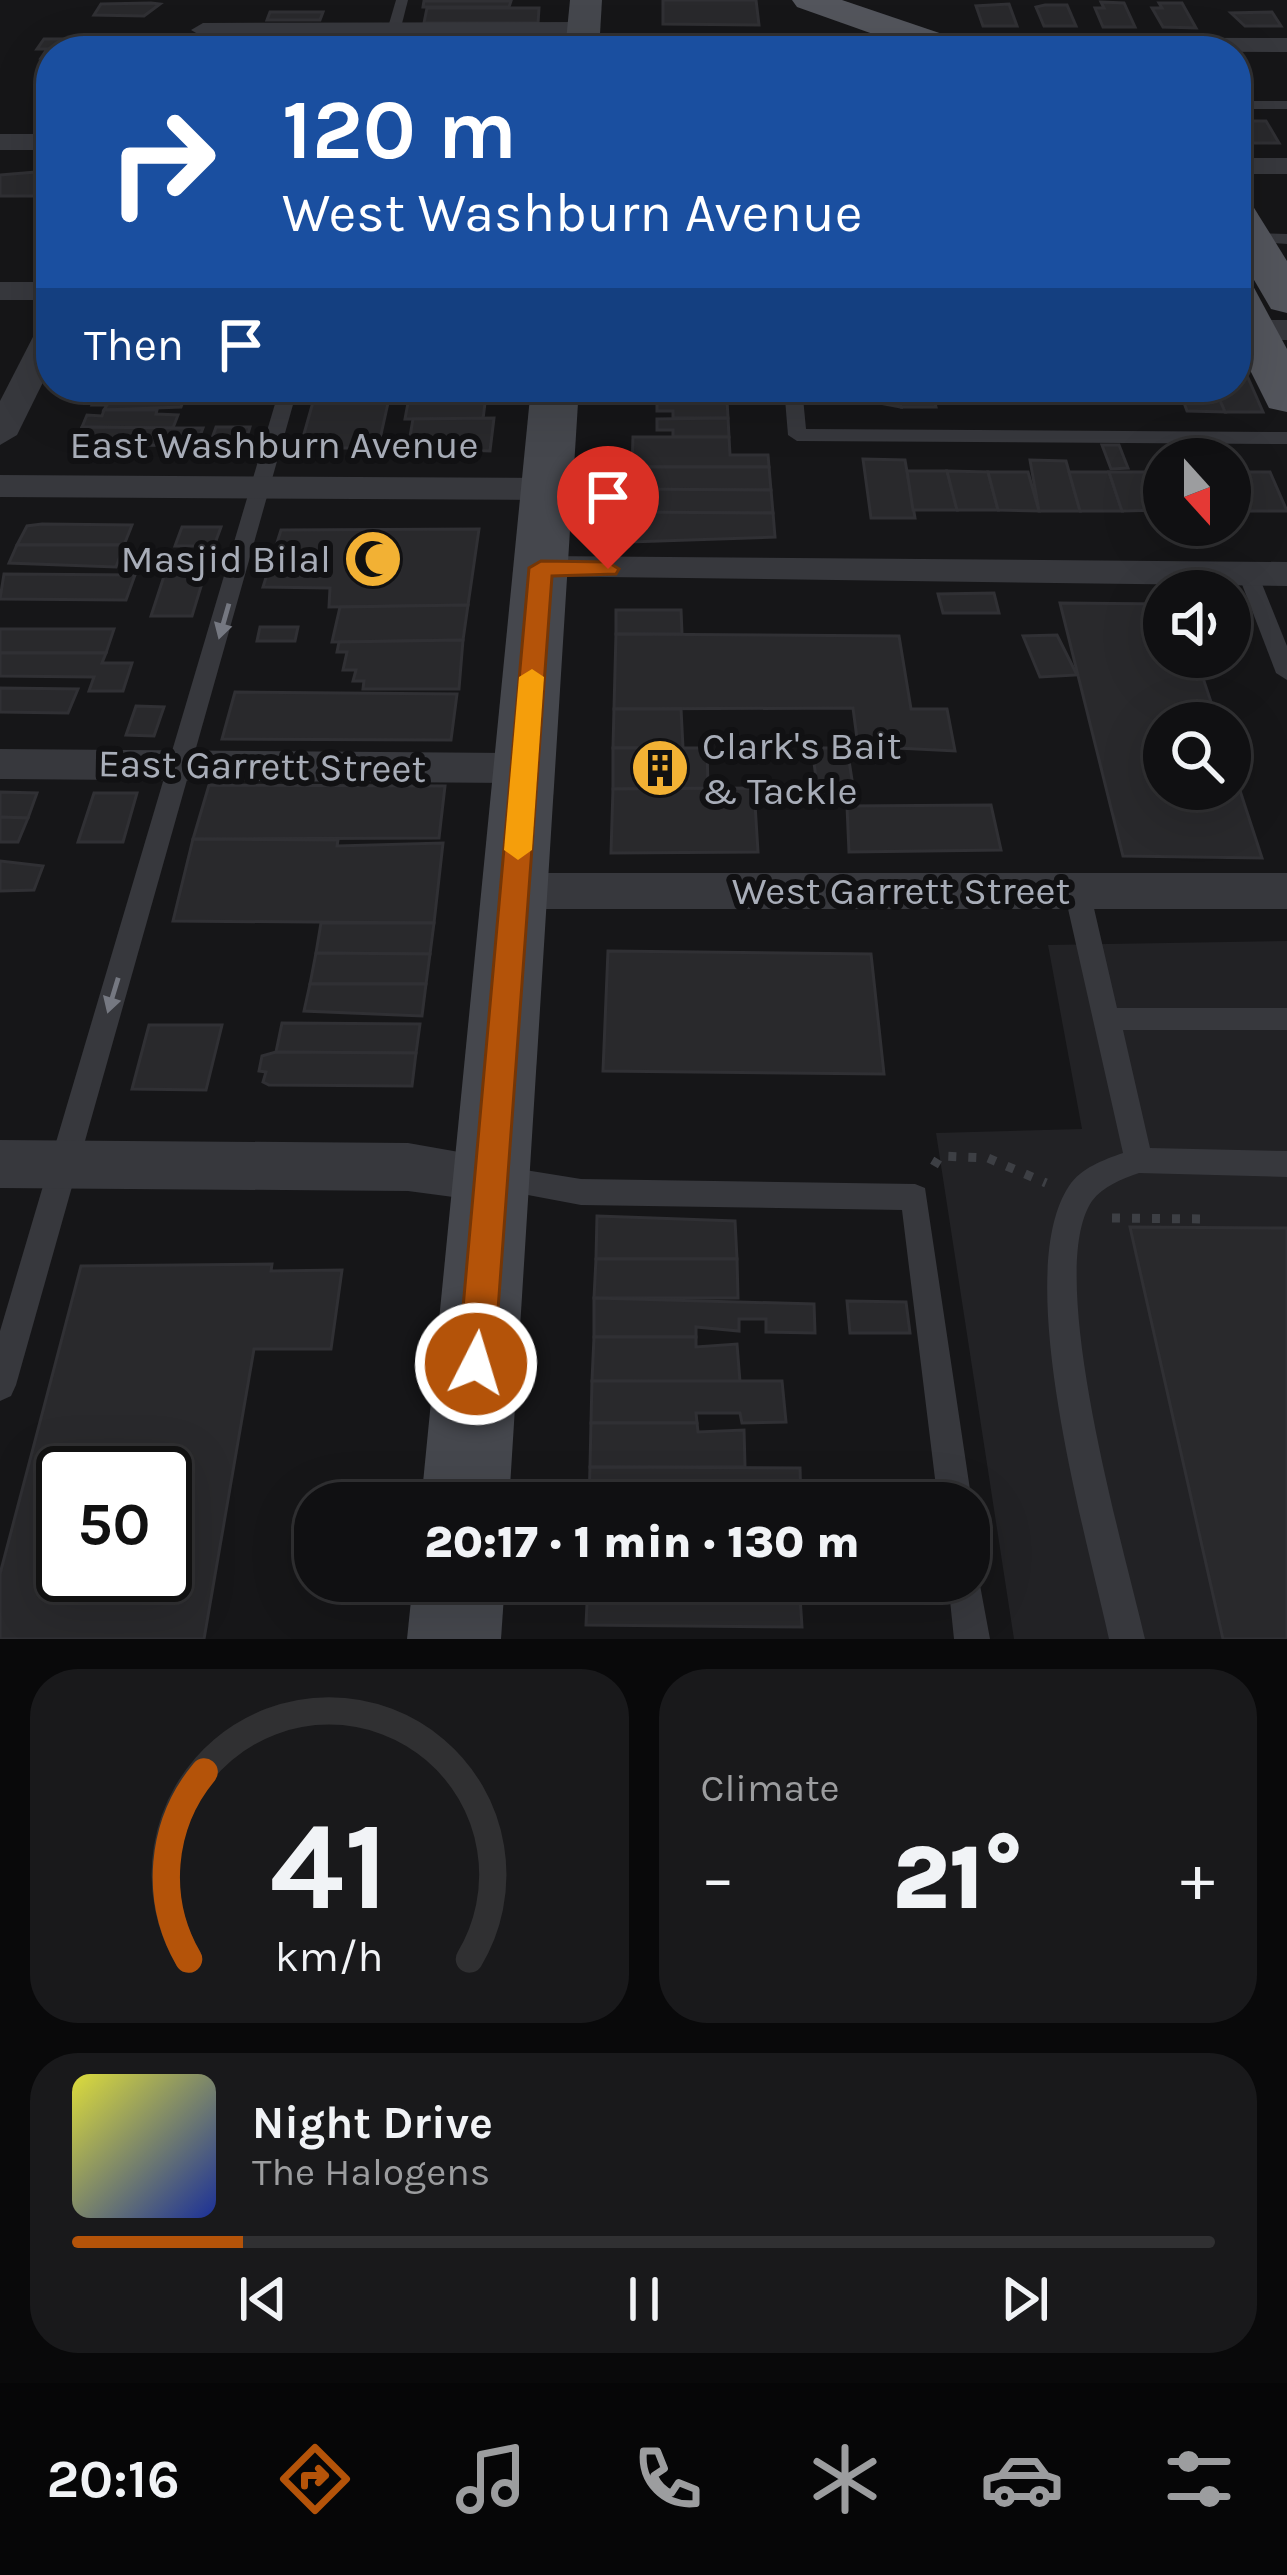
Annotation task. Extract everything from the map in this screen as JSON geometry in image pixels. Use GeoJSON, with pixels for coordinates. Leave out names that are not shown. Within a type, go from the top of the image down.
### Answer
{"type":"FeatureCollection","features":[{"type":"Feature","properties":{"kind":"main road"},"geometry":{"type":"LineString","coordinates":[[808,0],[932,36]]}},
{"type":"Feature","properties":{"kind":"main road"},"geometry":{"type":"LineString","coordinates":[[861,0],[945,36]]}},
{"type":"Feature","properties":{"kind":"main road"},"geometry":{"type":"LineString","coordinates":[[1259,230],[1260,316],[1287,397]]}},
{"type":"Feature","properties":{"kind":"main road"},"geometry":{"type":"LineString","coordinates":[[467,1482],[554,402]]}},
{"type":"Feature","properties":{"kind":"main road"},"geometry":{"type":"LineString","coordinates":[[454,1639],[457,1602]]}},
{"type":"Feature","properties":{"kind":"street"},"geometry":{"type":"LineString","coordinates":[[199,36],[218,0]]}},
{"type":"Feature","properties":{"kind":"street"},"geometry":{"type":"LineString","coordinates":[[477,36],[584,31],[639,36]]}},
{"type":"Feature","properties":{"kind":"street"},"geometry":{"type":"LineString","coordinates":[[1251,45],[1287,45]]}},
{"type":"Feature","properties":{"kind":"street"},"geometry":{"type":"LineString","coordinates":[[0,142],[36,142]]}},
{"type":"Feature","properties":{"kind":"street"},"geometry":{"type":"LineString","coordinates":[[1251,166],[1287,166]]}},
{"type":"Feature","properties":{"kind":"street"},"geometry":{"type":"LineString","coordinates":[[0,291],[36,291]]}},
{"type":"Feature","properties":{"kind":"street"},"geometry":{"type":"LineString","coordinates":[[0,436],[36,363]]}},
{"type":"Feature","properties":{"kind":"street","name":"East Washburn Avenue"},"geometry":{"type":"LineString","coordinates":[[0,486],[547,489]]}},
{"type":"Feature","properties":{"kind":"street"},"geometry":{"type":"LineString","coordinates":[[541,568],[1268,574]]}},
{"type":"Feature","properties":{"kind":"street","name":"East Garrett Street"},"geometry":{"type":"LineString","coordinates":[[0,764],[525,768]]}},
{"type":"Feature","properties":{"kind":"street","name":"West Garrett Street"},"geometry":{"type":"LineString","coordinates":[[514,891],[1287,891]]}},
{"type":"Feature","properties":{"kind":"street"},"geometry":{"type":"LineString","coordinates":[[0,1163],[408,1167],[491,1178]]}},
{"type":"Feature","properties":{"kind":"lane"},"geometry":{"type":"LineString","coordinates":[[392,36],[402,0]]}},
{"type":"Feature","properties":{"kind":"lane"},"geometry":{"type":"LineString","coordinates":[[1251,104],[1287,105]]}},
{"type":"Feature","properties":{"kind":"lane"},"geometry":{"type":"LineString","coordinates":[[0,1385],[285,402]]}},
{"type":"Feature","properties":{"kind":"lane"},"geometry":{"type":"LineString","coordinates":[[794,402],[797,435],[1287,438]]}},
{"type":"Feature","properties":{"kind":"lane"},"geometry":{"type":"LineString","coordinates":[[1268,574],[1287,673]]}},
{"type":"Feature","properties":{"kind":"lane"},"geometry":{"type":"LineString","coordinates":[[1077,891],[1139,1160]]}},
{"type":"Feature","properties":{"kind":"lane"},"geometry":{"type":"LineString","coordinates":[[1106,1019],[1287,1019]]}},
{"type":"Feature","properties":{"kind":"lane"},"geometry":{"type":"LineString","coordinates":[[1127,1639],[1066,1351],[1061,1259],[1075,1200],[1099,1174],[1139,1160],[1287,1164]]}},
{"type":"Feature","properties":{"kind":"lane"},"geometry":{"type":"LineString","coordinates":[[491,1178],[581,1192],[915,1198],[952,1482]]}},
{"type":"Feature","properties":{"kind":"lane"},"geometry":{"type":"LineString","coordinates":[[968,1602],[972,1639]]}},
{"type":"Feature","properties":{"kind":"path"},"geometry":{"type":"LineString","coordinates":[[915,1198],[940,1156],[988,1158],[1046,1183]]}},
{"type":"Feature","properties":{"kind":"path"},"geometry":{"type":"LineString","coordinates":[[1104,1218],[1204,1219]]}},
{"type":"Feature","properties":{"kind":"shaded area"},"geometry":{"type":"Polygon","coordinates":[[[1287,941],[1287,1639],[1014,1639],[936,1133],[1082,1129],[1048,945],[1287,941]]]}},
{"type":"Feature","properties":{"kind":"building"},"geometry":{"type":"Polygon","coordinates":[[[663,0],[756,0],[759,25],[663,24],[663,0]]]}},
{"type":"Feature","properties":{"kind":"building"},"geometry":{"type":"Polygon","coordinates":[[[424,1],[511,1],[509,7],[423,7],[424,1]]]}},
{"type":"Feature","properties":{"kind":"building"},"geometry":{"type":"Polygon","coordinates":[[[1101,2],[1124,3],[1135,27],[1103,27],[1095,8],[1104,8],[1101,2]]]}},
{"type":"Feature","properties":{"kind":"building"},"geometry":{"type":"Polygon","coordinates":[[[1159,3],[1182,3],[1196,28],[1163,27],[1152,8],[1162,8],[1159,3]]]}},
{"type":"Feature","properties":{"kind":"building"},"geometry":{"type":"Polygon","coordinates":[[[101,4],[160,4],[144,16],[94,15],[101,4]]]}},
{"type":"Feature","properties":{"kind":"building"},"geometry":{"type":"Polygon","coordinates":[[[1009,4],[1017,26],[983,26],[976,6],[1009,4]]]}},
{"type":"Feature","properties":{"kind":"building"},"geometry":{"type":"Polygon","coordinates":[[[1067,5],[1076,26],[1044,26],[1036,7],[1067,5]]]}},
{"type":"Feature","properties":{"kind":"building"},"geometry":{"type":"Polygon","coordinates":[[[427,8],[539,8],[538,23],[424,23],[427,8]]]}},
{"type":"Feature","properties":{"kind":"building"},"geometry":{"type":"Polygon","coordinates":[[[270,12],[323,12],[320,20],[267,20],[270,12]]]}},
{"type":"Feature","properties":{"kind":"building"},"geometry":{"type":"Polygon","coordinates":[[[1272,12],[1281,26],[1245,26],[1231,13],[1272,12]]]}},
{"type":"Feature","properties":{"kind":"building"},"geometry":{"type":"Polygon","coordinates":[[[1251,121],[1266,121],[1279,143],[1251,143],[1251,121]]]}},
{"type":"Feature","properties":{"kind":"building"},"geometry":{"type":"Polygon","coordinates":[[[36,173],[36,196],[0,196],[0,175],[36,173]]]}},
{"type":"Feature","properties":{"kind":"building"},"geometry":{"type":"Polygon","coordinates":[[[1251,385],[1263,412],[1225,412],[1221,402],[1251,402],[1251,385]]]}},
{"type":"Feature","properties":{"kind":"building"},"geometry":{"type":"Polygon","coordinates":[[[183,402],[181,407],[104,410],[107,405],[92,405],[183,402]]]}},
{"type":"Feature","properties":{"kind":"building"},"geometry":{"type":"Polygon","coordinates":[[[313,402],[388,403],[378,448],[300,448],[313,402]]]}},
{"type":"Feature","properties":{"kind":"building"},"geometry":{"type":"Polygon","coordinates":[[[657,402],[727,402],[728,418],[673,418],[673,411],[657,411],[657,402]]]}},
{"type":"Feature","properties":{"kind":"building"},"geometry":{"type":"Polygon","coordinates":[[[900,402],[935,402],[936,407],[901,407],[900,402]]]}},
{"type":"Feature","properties":{"kind":"building"},"geometry":{"type":"Polygon","coordinates":[[[1184,402],[1221,402],[1225,412],[1187,411],[1184,402]]]}},
{"type":"Feature","properties":{"kind":"building"},"geometry":{"type":"Polygon","coordinates":[[[408,403],[485,403],[483,419],[405,419],[408,403]]]}},
{"type":"Feature","properties":{"kind":"building"},"geometry":{"type":"Polygon","coordinates":[[[104,410],[178,415],[173,428],[82,427],[87,415],[102,416],[104,410]]]}},
{"type":"Feature","properties":{"kind":"building"},"geometry":{"type":"Polygon","coordinates":[[[494,418],[490,451],[408,448],[413,419],[494,418]]]}},
{"type":"Feature","properties":{"kind":"building"},"geometry":{"type":"Polygon","coordinates":[[[728,418],[729,437],[673,437],[673,430],[657,430],[657,419],[728,418]]]}},
{"type":"Feature","properties":{"kind":"building"},"geometry":{"type":"Polygon","coordinates":[[[82,427],[203,428],[196,446],[74,444],[82,427]]]}},
{"type":"Feature","properties":{"kind":"building"},"geometry":{"type":"Polygon","coordinates":[[[216,427],[250,427],[244,447],[209,447],[216,427]]]}},
{"type":"Feature","properties":{"kind":"building"},"geometry":{"type":"Polygon","coordinates":[[[633,437],[729,437],[730,455],[768,455],[769,467],[632,467],[633,437]]]}},
{"type":"Feature","properties":{"kind":"building"},"geometry":{"type":"Polygon","coordinates":[[[1102,445],[1119,445],[1128,468],[1111,469],[1102,445]]]}},
{"type":"Feature","properties":{"kind":"building"},"geometry":{"type":"Polygon","coordinates":[[[863,459],[905,460],[915,518],[871,518],[863,459]]]}},
{"type":"Feature","properties":{"kind":"building"},"geometry":{"type":"Polygon","coordinates":[[[1030,460],[1066,461],[1080,511],[1039,511],[1030,460]]]}},
{"type":"Feature","properties":{"kind":"building"},"geometry":{"type":"Polygon","coordinates":[[[625,467],[769,467],[771,490],[624,489],[625,467]]]}},
{"type":"Feature","properties":{"kind":"building"},"geometry":{"type":"Polygon","coordinates":[[[907,471],[947,471],[957,510],[913,510],[907,471]]]}},
{"type":"Feature","properties":{"kind":"building"},"geometry":{"type":"Polygon","coordinates":[[[947,471],[988,472],[998,510],[957,510],[947,471]]]}},
{"type":"Feature","properties":{"kind":"building"},"geometry":{"type":"Polygon","coordinates":[[[988,472],[1028,472],[1039,511],[998,510],[988,472]]]}},
{"type":"Feature","properties":{"kind":"building"},"geometry":{"type":"Polygon","coordinates":[[[1069,472],[1109,472],[1122,511],[1080,511],[1069,472]]]}},
{"type":"Feature","properties":{"kind":"building"},"geometry":{"type":"Polygon","coordinates":[[[1109,472],[1143,472],[1143,510],[1122,511],[1109,472]]]}},
{"type":"Feature","properties":{"kind":"building"},"geometry":{"type":"Polygon","coordinates":[[[1251,472],[1270,472],[1287,511],[1251,511],[1251,472]]]}},
{"type":"Feature","properties":{"kind":"building"},"geometry":{"type":"Polygon","coordinates":[[[624,489],[771,490],[773,513],[623,512],[624,489]]]}},
{"type":"Feature","properties":{"kind":"building"},"geometry":{"type":"Polygon","coordinates":[[[623,512],[773,513],[775,537],[629,542],[623,537],[623,512]]]}},
{"type":"Feature","properties":{"kind":"building"},"geometry":{"type":"Polygon","coordinates":[[[132,525],[124,545],[17,545],[27,526],[132,525]]]}},
{"type":"Feature","properties":{"kind":"building"},"geometry":{"type":"Polygon","coordinates":[[[182,527],[221,527],[214,546],[175,546],[182,527]]]}},
{"type":"Feature","properties":{"kind":"building","name":"Masjid Bilal"},"geometry":{"type":"Polygon","coordinates":[[[479,529],[468,605],[329,607],[330,588],[263,587],[281,530],[479,529]]]}},
{"type":"Feature","properties":{"kind":"building"},"geometry":{"type":"Polygon","coordinates":[[[17,545],[124,545],[116,567],[9,563],[17,545]]]}},
{"type":"Feature","properties":{"kind":"building"},"geometry":{"type":"Polygon","coordinates":[[[166,570],[206,570],[192,616],[151,616],[166,570]]]}},
{"type":"Feature","properties":{"kind":"building"},"geometry":{"type":"Polygon","coordinates":[[[4,574],[135,575],[126,600],[0,599],[4,574]]]}},
{"type":"Feature","properties":{"kind":"building"},"geometry":{"type":"Polygon","coordinates":[[[994,593],[999,613],[943,613],[938,594],[994,593]]]}},
{"type":"Feature","properties":{"kind":"building"},"geometry":{"type":"Polygon","coordinates":[[[1060,603],[1143,604],[1143,678],[1203,678],[1211,702],[1143,702],[1143,810],[1246,810],[1262,858],[1123,856],[1060,603]]]}},
{"type":"Feature","properties":{"kind":"building"},"geometry":{"type":"Polygon","coordinates":[[[468,605],[463,640],[332,642],[340,607],[468,605]]]}},
{"type":"Feature","properties":{"kind":"building"},"geometry":{"type":"Polygon","coordinates":[[[616,610],[681,610],[682,634],[616,634],[616,610]]]}},
{"type":"Feature","properties":{"kind":"building"},"geometry":{"type":"Polygon","coordinates":[[[260,627],[298,627],[295,641],[257,641],[260,627]]]}},
{"type":"Feature","properties":{"kind":"building"},"geometry":{"type":"Polygon","coordinates":[[[0,629],[114,629],[106,653],[0,653],[0,629]]]}},
{"type":"Feature","properties":{"kind":"building"},"geometry":{"type":"Polygon","coordinates":[[[616,634],[899,636],[911,709],[947,709],[955,751],[858,746],[853,708],[614,709],[616,634]]]}},
{"type":"Feature","properties":{"kind":"building"},"geometry":{"type":"Polygon","coordinates":[[[1057,635],[1077,675],[1040,677],[1023,636],[1057,635]]]}},
{"type":"Feature","properties":{"kind":"building"},"geometry":{"type":"Polygon","coordinates":[[[463,640],[459,689],[363,689],[364,681],[353,681],[356,670],[343,670],[347,652],[337,652],[339,642],[463,640]]]}},
{"type":"Feature","properties":{"kind":"building"},"geometry":{"type":"Polygon","coordinates":[[[0,653],[106,653],[102,663],[132,663],[123,691],[89,691],[94,677],[0,676],[0,653]]]}},
{"type":"Feature","properties":{"kind":"building"},"geometry":{"type":"Polygon","coordinates":[[[0,688],[78,689],[68,713],[0,712],[0,688]]]}},
{"type":"Feature","properties":{"kind":"building"},"geometry":{"type":"Polygon","coordinates":[[[235,692],[457,694],[451,740],[222,739],[235,692]]]}},
{"type":"Feature","properties":{"kind":"building"},"geometry":{"type":"Polygon","coordinates":[[[136,706],[164,707],[154,736],[126,735],[136,706]]]}},
{"type":"Feature","properties":{"kind":"building"},"geometry":{"type":"Polygon","coordinates":[[[614,709],[681,709],[683,748],[613,748],[614,709]]]}},
{"type":"Feature","properties":{"kind":"building","name":"Clark's Bait & Tackle"},"geometry":{"type":"Polygon","coordinates":[[[613,748],[707,748],[708,788],[613,789],[613,748]]]}},
{"type":"Feature","properties":{"kind":"building"},"geometry":{"type":"Polygon","coordinates":[[[812,748],[847,748],[855,799],[819,800],[812,748]]]}},
{"type":"Feature","properties":{"kind":"building"},"geometry":{"type":"Polygon","coordinates":[[[209,785],[445,786],[439,838],[193,839],[209,785]]]}},
{"type":"Feature","properties":{"kind":"building"},"geometry":{"type":"Polygon","coordinates":[[[754,788],[758,852],[611,853],[613,789],[754,788]]]}},
{"type":"Feature","properties":{"kind":"building"},"geometry":{"type":"Polygon","coordinates":[[[0,792],[37,793],[28,818],[0,817],[0,792]]]}},
{"type":"Feature","properties":{"kind":"building"},"geometry":{"type":"Polygon","coordinates":[[[94,793],[137,793],[123,842],[78,842],[94,793]]]}},
{"type":"Feature","properties":{"kind":"building"},"geometry":{"type":"Polygon","coordinates":[[[991,805],[1001,850],[849,852],[847,806],[991,805]]]}},
{"type":"Feature","properties":{"kind":"building"},"geometry":{"type":"Polygon","coordinates":[[[0,817],[28,818],[18,842],[0,842],[0,817]]]}},
{"type":"Feature","properties":{"kind":"building"},"geometry":{"type":"Polygon","coordinates":[[[193,839],[338,840],[337,846],[443,843],[434,923],[173,921],[193,839]]]}},
{"type":"Feature","properties":{"kind":"building"},"geometry":{"type":"Polygon","coordinates":[[[0,861],[43,866],[34,890],[0,891],[0,861]]]}},
{"type":"Feature","properties":{"kind":"building"},"geometry":{"type":"Polygon","coordinates":[[[321,923],[434,923],[430,954],[316,953],[321,923]]]}},
{"type":"Feature","properties":{"kind":"building"},"geometry":{"type":"Polygon","coordinates":[[[608,951],[871,954],[884,1074],[603,1071],[608,951]]]}},
{"type":"Feature","properties":{"kind":"building"},"geometry":{"type":"Polygon","coordinates":[[[316,953],[430,954],[426,984],[310,984],[316,953]]]}},
{"type":"Feature","properties":{"kind":"building"},"geometry":{"type":"Polygon","coordinates":[[[310,984],[426,984],[422,1016],[304,1011],[310,984]]]}},
{"type":"Feature","properties":{"kind":"building"},"geometry":{"type":"Polygon","coordinates":[[[282,1023],[420,1024],[416,1053],[276,1052],[282,1023]]]}},
{"type":"Feature","properties":{"kind":"building"},"geometry":{"type":"Polygon","coordinates":[[[149,1025],[222,1025],[206,1090],[132,1089],[149,1025]]]}},
{"type":"Feature","properties":{"kind":"building"},"geometry":{"type":"Polygon","coordinates":[[[276,1052],[416,1053],[412,1086],[269,1085],[263,1082],[266,1072],[259,1071],[262,1056],[276,1052]]]}},
{"type":"Feature","properties":{"kind":"building"},"geometry":{"type":"Polygon","coordinates":[[[597,1216],[735,1221],[737,1259],[596,1259],[597,1216]]]}},
{"type":"Feature","properties":{"kind":"building"},"geometry":{"type":"Polygon","coordinates":[[[1130,1227],[1287,1228],[1287,1639],[1223,1639],[1130,1227]]]}},
{"type":"Feature","properties":{"kind":"building"},"geometry":{"type":"Polygon","coordinates":[[[596,1259],[737,1259],[738,1298],[594,1298],[596,1259]]]}},
{"type":"Feature","properties":{"kind":"building"},"geometry":{"type":"Polygon","coordinates":[[[272,1264],[271,1271],[342,1270],[331,1349],[254,1349],[204,1639],[0,1639],[0,1574],[81,1266],[272,1264]]]}},
{"type":"Feature","properties":{"kind":"building"},"geometry":{"type":"Polygon","coordinates":[[[594,1298],[814,1304],[815,1333],[766,1332],[766,1319],[739,1319],[739,1331],[696,1327],[696,1337],[594,1337],[594,1298]]]}},
{"type":"Feature","properties":{"kind":"building"},"geometry":{"type":"Polygon","coordinates":[[[847,1301],[906,1302],[910,1333],[850,1333],[847,1301]]]}},
{"type":"Feature","properties":{"kind":"building"},"geometry":{"type":"Polygon","coordinates":[[[594,1337],[696,1337],[696,1347],[737,1344],[740,1382],[592,1381],[594,1337]]]}},
{"type":"Feature","properties":{"kind":"building"},"geometry":{"type":"Polygon","coordinates":[[[592,1381],[782,1381],[786,1422],[742,1423],[740,1413],[696,1413],[697,1423],[591,1423],[592,1381]]]}},
{"type":"Feature","properties":{"kind":"building"},"geometry":{"type":"Polygon","coordinates":[[[591,1423],[697,1423],[698,1432],[744,1430],[745,1467],[590,1467],[591,1423]]]}},
{"type":"Feature","properties":{"kind":"building"},"geometry":{"type":"Polygon","coordinates":[[[590,1467],[800,1468],[800,1482],[590,1482],[590,1467]]]}},
{"type":"Feature","properties":{"kind":"building"},"geometry":{"type":"Polygon","coordinates":[[[587,1602],[800,1602],[802,1627],[586,1625],[587,1602]]]}},
{"type":"Feature","properties":{"kind":"slow traffic"},"geometry":{"type":"LineString","coordinates":[[518,850],[532,677]]}},
{"type":"Feature","properties":{"kind":"place","name":"Masjid Bilal"},"geometry":{"type":"Point","coordinates":[373,559]}},
{"type":"Feature","properties":{"kind":"place","name":"Clark's Bait & Tackle"},"geometry":{"type":"Point","coordinates":[660,768]}},
{"type":"Feature","properties":{"kind":"route"},"geometry":{"type":"LineString","coordinates":[[476,1364],[541,568],[608,569]]}}]}
